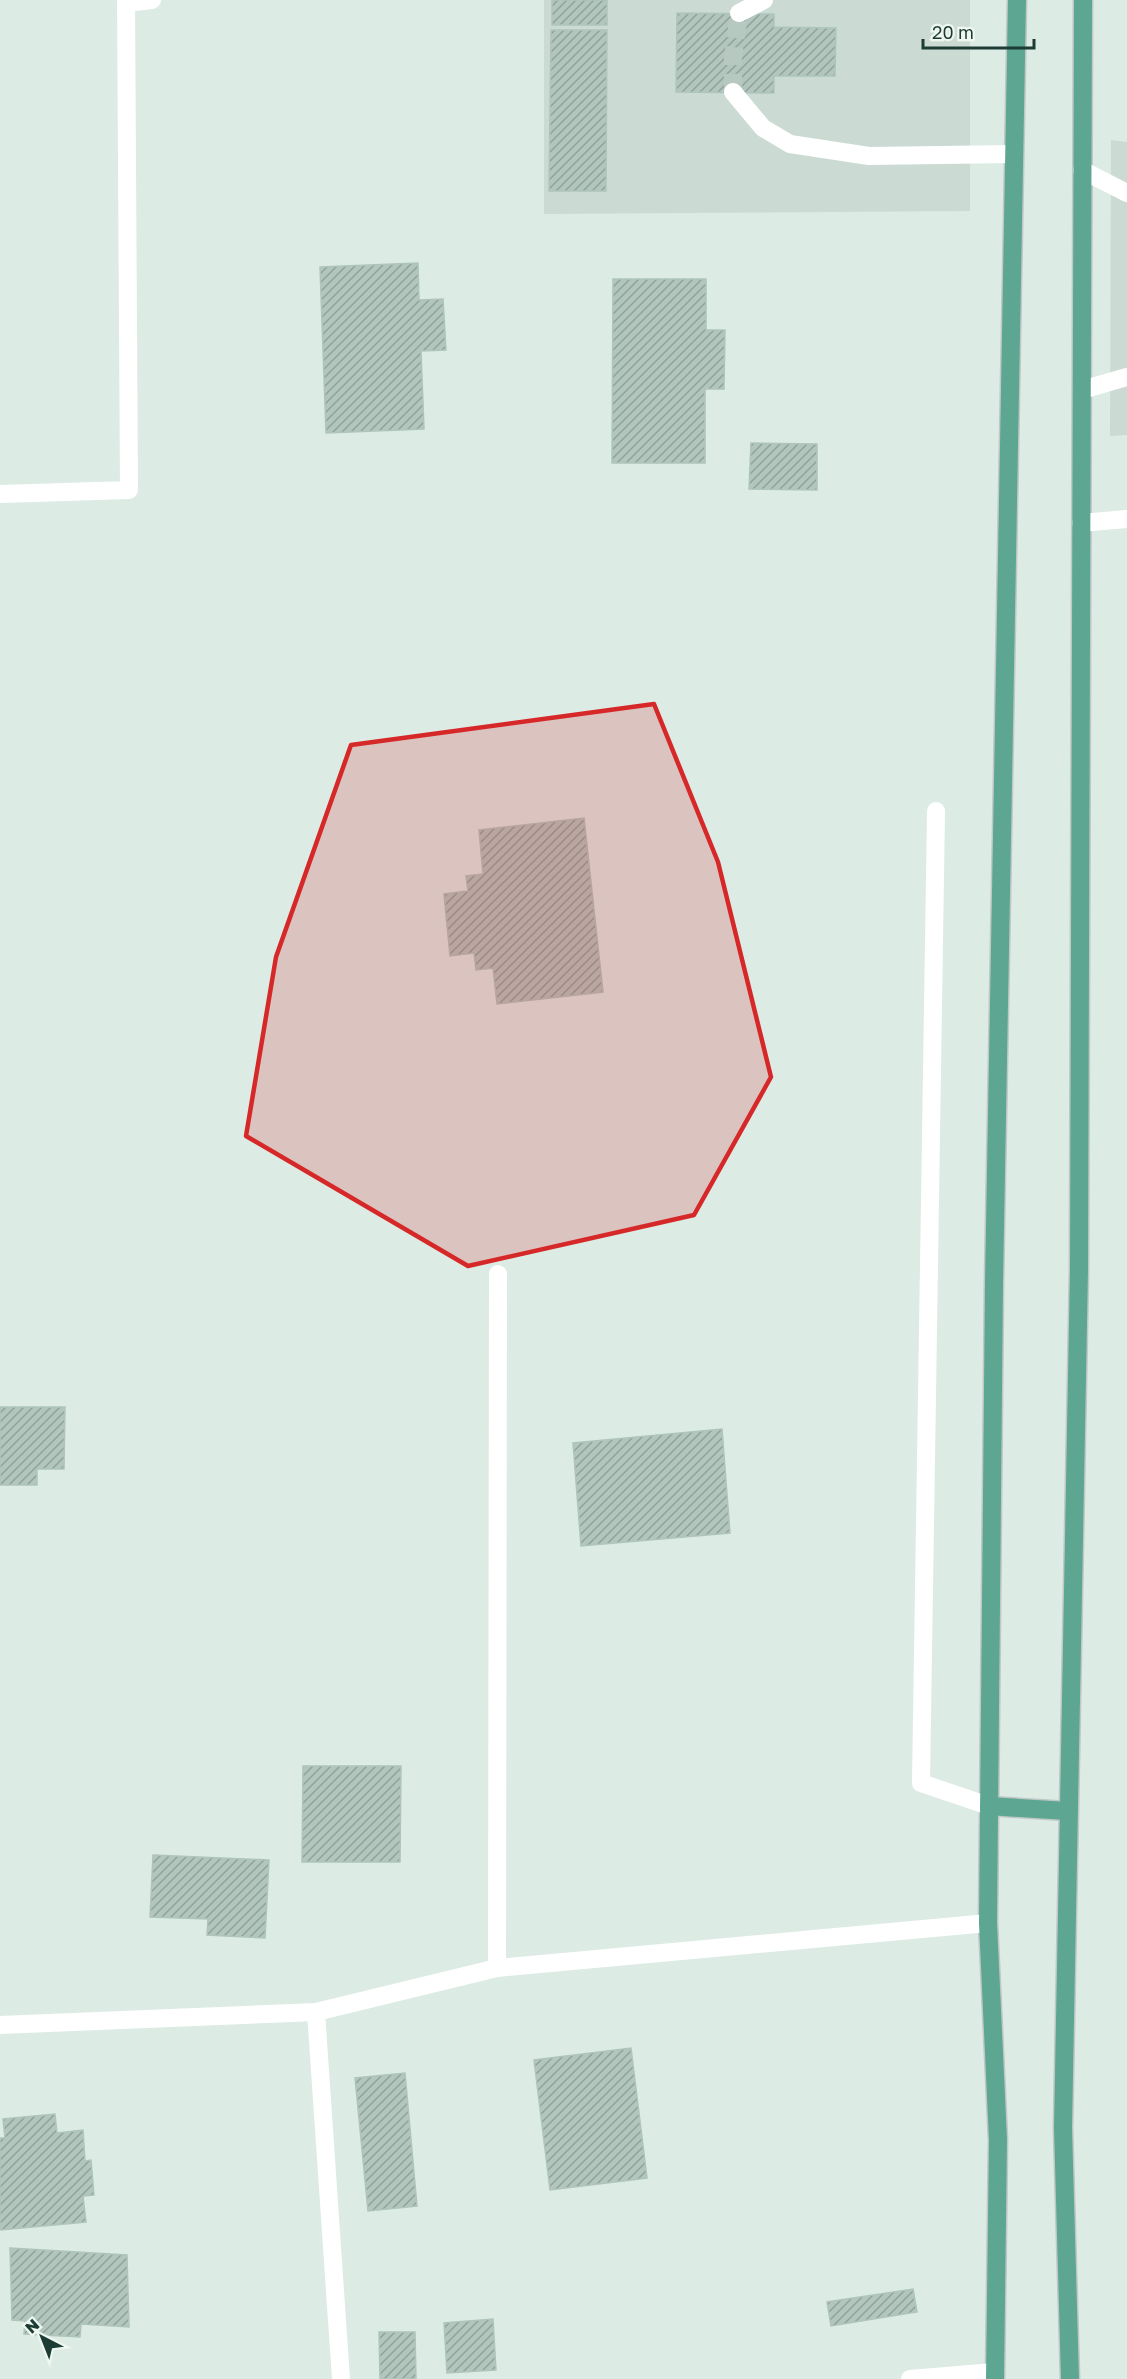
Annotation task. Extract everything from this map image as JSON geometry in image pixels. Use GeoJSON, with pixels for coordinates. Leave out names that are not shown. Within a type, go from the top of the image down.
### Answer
{"type":"FeatureCollection","features":[{"type":"Feature","properties":{"kind":"main road"},"geometry":{"type":"LineString","coordinates":[[994,2375],[998,2140],[988,1923],[994,1283],[1017,0]]}},
{"type":"Feature","properties":{"kind":"main road"},"geometry":{"type":"LineString","coordinates":[[1070,2379],[1063,2128],[1079,1270],[1083,0]]}},
{"type":"Feature","properties":{"kind":"main road"},"geometry":{"type":"LineString","coordinates":[[989,1806],[1068,1811]]}},
{"type":"Feature","properties":{"kind":"street"},"geometry":{"type":"LineString","coordinates":[[0,494],[129,490],[126,2],[152,0]]}},
{"type":"Feature","properties":{"kind":"street"},"geometry":{"type":"LineString","coordinates":[[739,14],[764,0]]}},
{"type":"Feature","properties":{"kind":"street"},"geometry":{"type":"LineString","coordinates":[[733,92],[763,128],[790,144],[868,156],[1013,154]]}},
{"type":"Feature","properties":{"kind":"street"},"geometry":{"type":"LineString","coordinates":[[1082,170],[1127,194]]}},
{"type":"Feature","properties":{"kind":"street"},"geometry":{"type":"LineString","coordinates":[[1082,390],[1127,377]]}},
{"type":"Feature","properties":{"kind":"street"},"geometry":{"type":"LineString","coordinates":[[1081,523],[1127,519]]}},
{"type":"Feature","properties":{"kind":"street"},"geometry":{"type":"LineString","coordinates":[[936,811],[921,1783],[989,1806]]}},
{"type":"Feature","properties":{"kind":"street"},"geometry":{"type":"LineString","coordinates":[[497,1968],[498,1274]]}},
{"type":"Feature","properties":{"kind":"street"},"geometry":{"type":"LineString","coordinates":[[0,2025],[316,2012],[497,1968],[988,1923]]}},
{"type":"Feature","properties":{"kind":"street"},"geometry":{"type":"LineString","coordinates":[[316,2012],[341,2379]]}},
{"type":"Feature","properties":{"kind":"street"},"geometry":{"type":"LineString","coordinates":[[910,2379],[994,2375]]}},
{"type":"Feature","properties":{"kind":"highlighted area"},"geometry":{"type":"Polygon","coordinates":[[[654,704],[718,862],[771,1077],[694,1215],[468,1266],[246,1136],[276,957],[351,745],[654,704]]]}},
{"type":"Feature","properties":{"kind":"shaded area"},"geometry":{"type":"Polygon","coordinates":[[[544,0],[970,0],[970,211],[544,214],[544,0]]]}},
{"type":"Feature","properties":{"kind":"shaded area"},"geometry":{"type":"Polygon","coordinates":[[[1111,140],[1127,142],[1127,435],[1110,436],[1111,140]]]}},
{"type":"Feature","properties":{"kind":"building"},"geometry":{"type":"Polygon","coordinates":[[[552,0],[607,0],[607,25],[552,25],[552,0]]]}},
{"type":"Feature","properties":{"kind":"building"},"geometry":{"type":"Polygon","coordinates":[[[677,13],[774,14],[774,27],[836,28],[835,76],[774,76],[774,93],[676,92],[677,13]]]}},
{"type":"Feature","properties":{"kind":"building"},"geometry":{"type":"Polygon","coordinates":[[[551,30],[607,30],[606,191],[549,191],[551,30]]]}},
{"type":"Feature","properties":{"kind":"building"},"geometry":{"type":"Polygon","coordinates":[[[418,263],[419,300],[443,299],[446,350],[421,351],[424,429],[326,433],[320,267],[418,263]]]}},
{"type":"Feature","properties":{"kind":"building"},"geometry":{"type":"Polygon","coordinates":[[[613,279],[706,279],[706,330],[725,330],[724,389],[705,389],[705,463],[612,463],[613,279]]]}},
{"type":"Feature","properties":{"kind":"building"},"geometry":{"type":"Polygon","coordinates":[[[751,443],[817,444],[817,490],[749,489],[751,443]]]}},
{"type":"Feature","properties":{"kind":"building"},"geometry":{"type":"Polygon","coordinates":[[[584,818],[603,992],[497,1004],[493,968],[476,970],[474,953],[450,956],[444,894],[468,891],[466,876],[483,874],[479,830],[584,818]]]}},
{"type":"Feature","properties":{"kind":"building"},"geometry":{"type":"Polygon","coordinates":[[[0,1407],[65,1407],[64,1469],[37,1469],[37,1485],[0,1485],[0,1407]]]}},
{"type":"Feature","properties":{"kind":"building"},"geometry":{"type":"Polygon","coordinates":[[[722,1429],[730,1533],[581,1546],[573,1443],[722,1429]]]}},
{"type":"Feature","properties":{"kind":"building"},"geometry":{"type":"Polygon","coordinates":[[[303,1766],[401,1766],[400,1862],[302,1862],[303,1766]]]}},
{"type":"Feature","properties":{"kind":"building"},"geometry":{"type":"Polygon","coordinates":[[[153,1855],[269,1860],[265,1938],[207,1935],[208,1919],[150,1917],[153,1855]]]}},
{"type":"Feature","properties":{"kind":"building"},"geometry":{"type":"Polygon","coordinates":[[[631,2048],[647,2178],[550,2190],[534,2060],[631,2048]]]}},
{"type":"Feature","properties":{"kind":"building"},"geometry":{"type":"Polygon","coordinates":[[[405,2073],[417,2206],[368,2211],[355,2078],[405,2073]]]}},
{"type":"Feature","properties":{"kind":"building"},"geometry":{"type":"Polygon","coordinates":[[[55,2114],[57,2133],[83,2130],[85,2161],[91,2160],[94,2195],[83,2196],[86,2222],[0,2230],[0,2138],[5,2138],[3,2119],[55,2114]]]}},
{"type":"Feature","properties":{"kind":"building"},"geometry":{"type":"Polygon","coordinates":[[[10,2248],[127,2255],[129,2327],[81,2324],[80,2337],[24,2334],[25,2321],[12,2320],[10,2248]]]}},
{"type":"Feature","properties":{"kind":"building"},"geometry":{"type":"Polygon","coordinates":[[[913,2289],[917,2312],[831,2326],[827,2302],[913,2289]]]}},
{"type":"Feature","properties":{"kind":"building"},"geometry":{"type":"Polygon","coordinates":[[[493,2319],[496,2370],[447,2373],[444,2323],[493,2319]]]}},
{"type":"Feature","properties":{"kind":"building"},"geometry":{"type":"Polygon","coordinates":[[[379,2332],[415,2332],[416,2379],[380,2379],[379,2332]]]}},
{"type":"Feature","properties":{"kind":"tunnel"},"geometry":{"type":"LineString","coordinates":[[733,92],[733,58],[739,13]]}}]}
